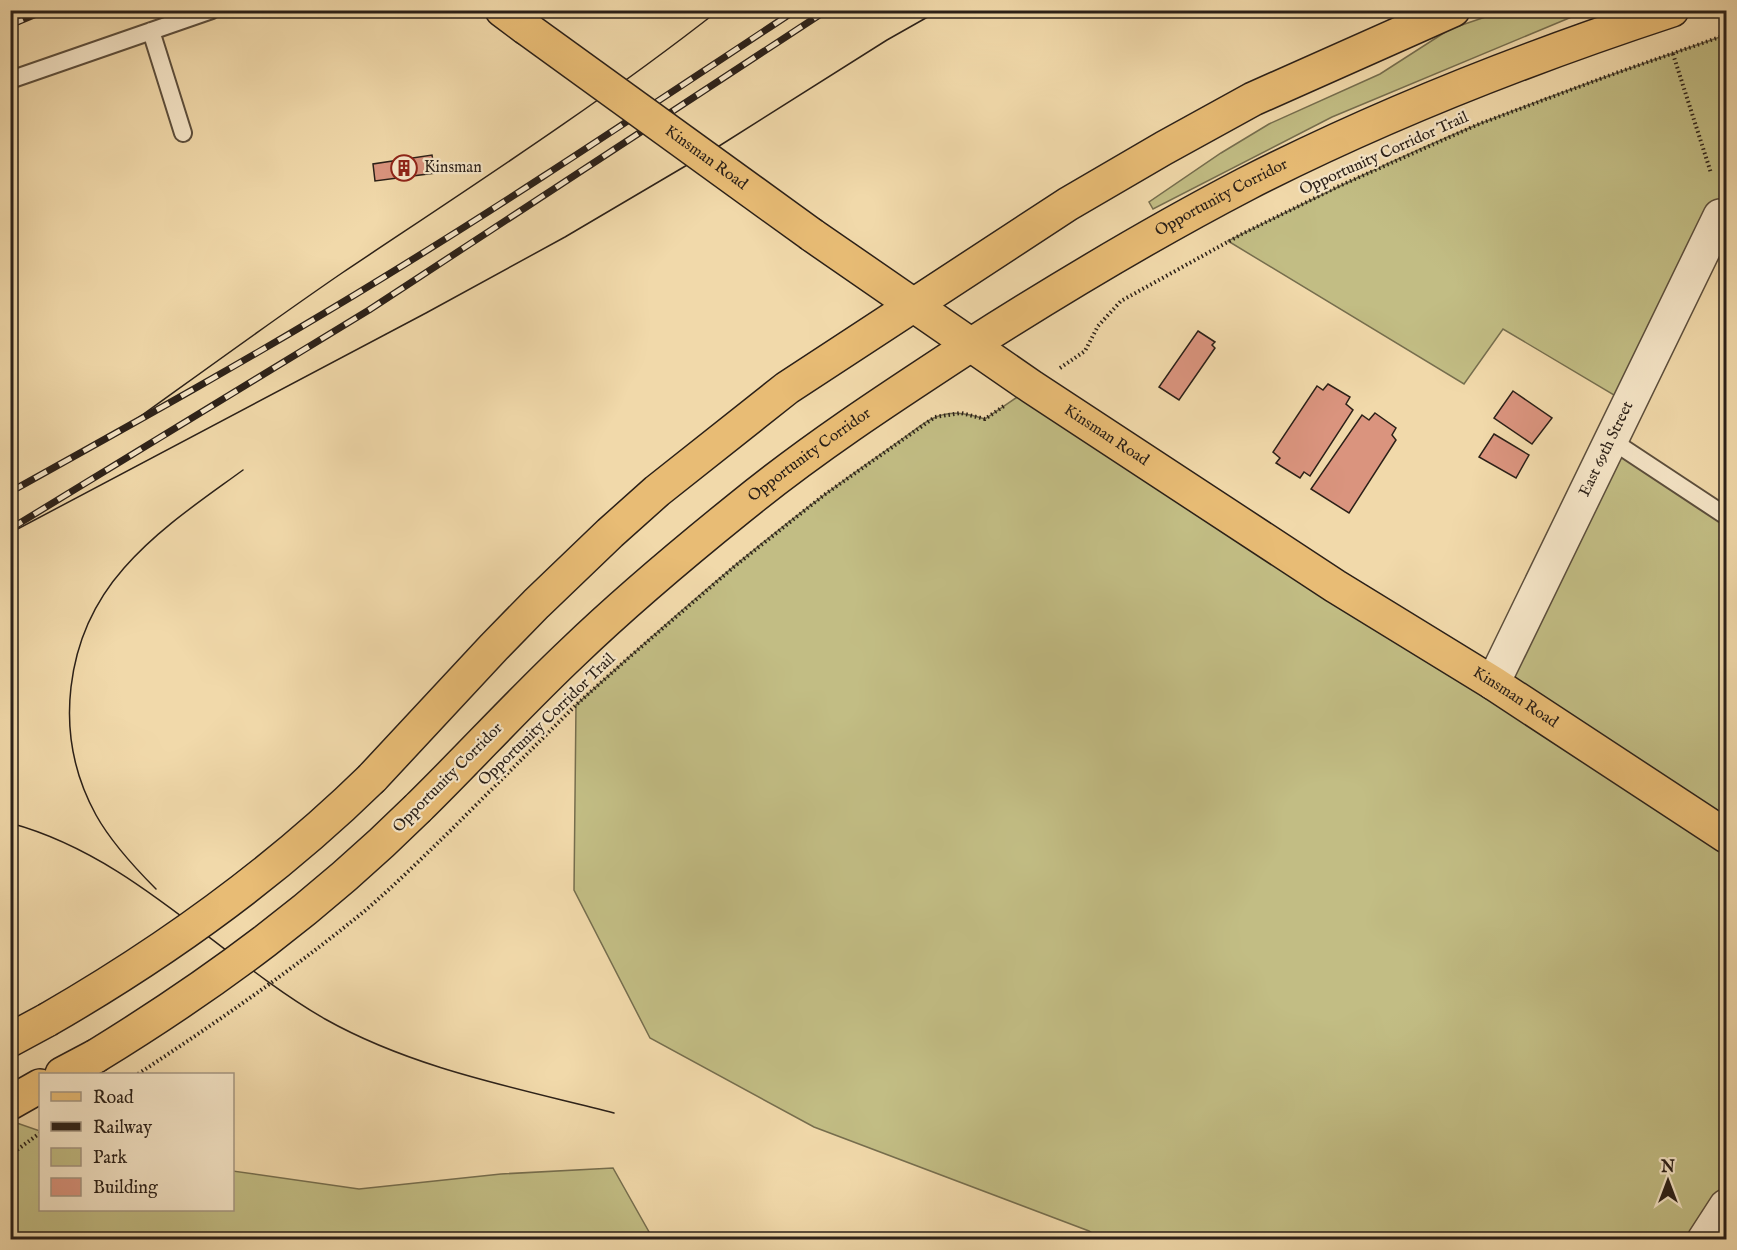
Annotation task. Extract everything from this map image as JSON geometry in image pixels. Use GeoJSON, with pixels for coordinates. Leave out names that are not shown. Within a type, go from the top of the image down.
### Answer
{"type":"FeatureCollection","features":[{"type":"Feature","properties":{"kind":"main road","name":"Kinsman Road"},"geometry":{"type":"LineString","coordinates":[[502,10],[812,235],[971,345],[1335,586],[1493,683],[1726,836]]}},
{"type":"Feature","properties":{"kind":"main road"},"geometry":{"type":"LineString","coordinates":[[10,1040],[141,964],[231,900],[311,835],[372,778],[536,604],[657,491],[787,388],[1068,204],[1209,123],[1253,99],[1453,10]]}},
{"type":"Feature","properties":{"kind":"main road","name":"Opportunity Corridor"},"geometry":{"type":"LineString","coordinates":[[64,1073],[96,1056],[177,1005],[268,940],[326,893],[418,808],[572,653],[654,579],[739,508],[823,443],[971,345],[1101,264],[1296,160],[1445,93],[1597,35],[1672,10]]}},
{"type":"Feature","properties":{"kind":"main road"},"geometry":{"type":"LineString","coordinates":[[10,1103],[39,1087]]}},
{"type":"Feature","properties":{"kind":"street","name":"East 69th Street"},"geometry":{"type":"LineString","coordinates":[[1493,683],[1611,440],[1723,218]]}},
{"type":"Feature","properties":{"kind":"street"},"geometry":{"type":"LineString","coordinates":[[1704,1239],[1726,1206]]}},
{"type":"Feature","properties":{"kind":"lane"},"geometry":{"type":"LineString","coordinates":[[10,80],[212,10]]}},
{"type":"Feature","properties":{"kind":"lane"},"geometry":{"type":"LineString","coordinates":[[151,31],[183,133]]}},
{"type":"Feature","properties":{"kind":"lane"},"geometry":{"type":"LineString","coordinates":[[1611,440],[1726,516]]}},
{"type":"Feature","properties":{"kind":"path","name":"Opportunity Corridor Trail"},"geometry":{"type":"LineString","coordinates":[[1085,351],[1098,326],[1121,301],[1228,241],[1337,187],[1479,124],[1726,35]]}},
{"type":"Feature","properties":{"kind":"path"},"geometry":{"type":"LineString","coordinates":[[1672,54],[1711,173]]}},
{"type":"Feature","properties":{"kind":"path","name":"Opportunity Corridor Trail"},"geometry":{"type":"LineString","coordinates":[[140,1073],[205,1031],[283,976],[369,907],[450,831],[576,705],[735,566],[824,495],[935,417],[961,413],[985,419]]}},
{"type":"Feature","properties":{"kind":"path"},"geometry":{"type":"LineString","coordinates":[[10,1155],[39,1134]]}},
{"type":"Feature","properties":{"kind":"green space"},"geometry":{"type":"Polygon","coordinates":[[[1503,11],[1586,11],[1332,117],[1153,209],[1149,202],[1221,153],[1269,124],[1380,74],[1450,29],[1503,11]]]}},
{"type":"Feature","properties":{"kind":"green space"},"geometry":{"type":"Polygon","coordinates":[[[1726,35],[1726,220],[1629,404],[1503,329],[1464,384],[1228,241],[1447,137],[1571,89],[1726,35]]]}},
{"type":"Feature","properties":{"kind":"green space"},"geometry":{"type":"Polygon","coordinates":[[[1032,387],[1493,683],[1611,440],[1726,516],[1726,1206],[1704,1239],[1101,1239],[1089,1231],[814,1127],[650,1038],[574,890],[576,705],[744,558],[850,476],[920,426],[942,415],[955,413],[985,419],[1032,387]]]}},
{"type":"Feature","properties":{"kind":"green space"},"geometry":{"type":"Polygon","coordinates":[[[11,1121],[39,1131],[39,1211],[234,1211],[234,1171],[359,1189],[501,1174],[613,1168],[653,1239],[11,1239],[11,1121]]]}},
{"type":"Feature","properties":{"kind":"building","name":"Kinsman"},"geometry":{"type":"Polygon","coordinates":[[[432,155],[435,173],[375,181],[373,164],[432,155]]]}},
{"type":"Feature","properties":{"kind":"building"},"geometry":{"type":"Polygon","coordinates":[[[1198,331],[1215,342],[1212,345],[1215,348],[1179,400],[1159,387],[1198,331]]]}},
{"type":"Feature","properties":{"kind":"building"},"geometry":{"type":"Polygon","coordinates":[[[1328,384],[1350,397],[1346,404],[1353,410],[1310,476],[1304,472],[1300,478],[1276,463],[1280,458],[1273,452],[1317,386],[1323,390],[1328,384]]]}},
{"type":"Feature","properties":{"kind":"building"},"geometry":{"type":"Polygon","coordinates":[[[1513,391],[1552,418],[1532,444],[1494,418],[1513,391]]]}},
{"type":"Feature","properties":{"kind":"building"},"geometry":{"type":"Polygon","coordinates":[[[1375,413],[1396,428],[1392,435],[1396,440],[1349,513],[1311,489],[1362,415],[1369,420],[1375,413]]]}},
{"type":"Feature","properties":{"kind":"building"},"geometry":{"type":"Polygon","coordinates":[[[1494,434],[1529,455],[1516,478],[1479,457],[1494,434]]]}},
{"type":"Feature","properties":{"kind":"tram line"},"geometry":{"type":"LineString","coordinates":[[127,426],[315,292],[580,113],[719,10]]}},
{"type":"Feature","properties":{"kind":"tram line"},"geometry":{"type":"LineString","coordinates":[[10,533],[565,237],[716,148],[887,40],[940,10]]}},
{"type":"Feature","properties":{"kind":"tram line"},"geometry":{"type":"LineString","coordinates":[[156,889],[109,835],[96,815],[82,784],[73,752],[70,720],[71,687],[77,655],[88,624],[104,595],[124,568],[151,540],[243,470]]}},
{"type":"Feature","properties":{"kind":"tram line"},"geometry":{"type":"LineString","coordinates":[[10,823],[54,838],[136,883],[286,994],[325,1019],[359,1036],[430,1064],[614,1113]]}},
{"type":"Feature","properties":{"kind":"railway"},"geometry":{"type":"LineString","coordinates":[[10,25],[46,10]]}},
{"type":"Feature","properties":{"kind":"railway"},"geometry":{"type":"LineString","coordinates":[[10,492],[245,360],[384,277],[539,179],[796,10]]}},
{"type":"Feature","properties":{"kind":"railway"},"geometry":{"type":"LineString","coordinates":[[10,529],[369,310],[827,10]]}},
{"type":"Feature","properties":{"kind":"place","name":"Kinsman"},"geometry":{"type":"Point","coordinates":[404,168]}}]}
